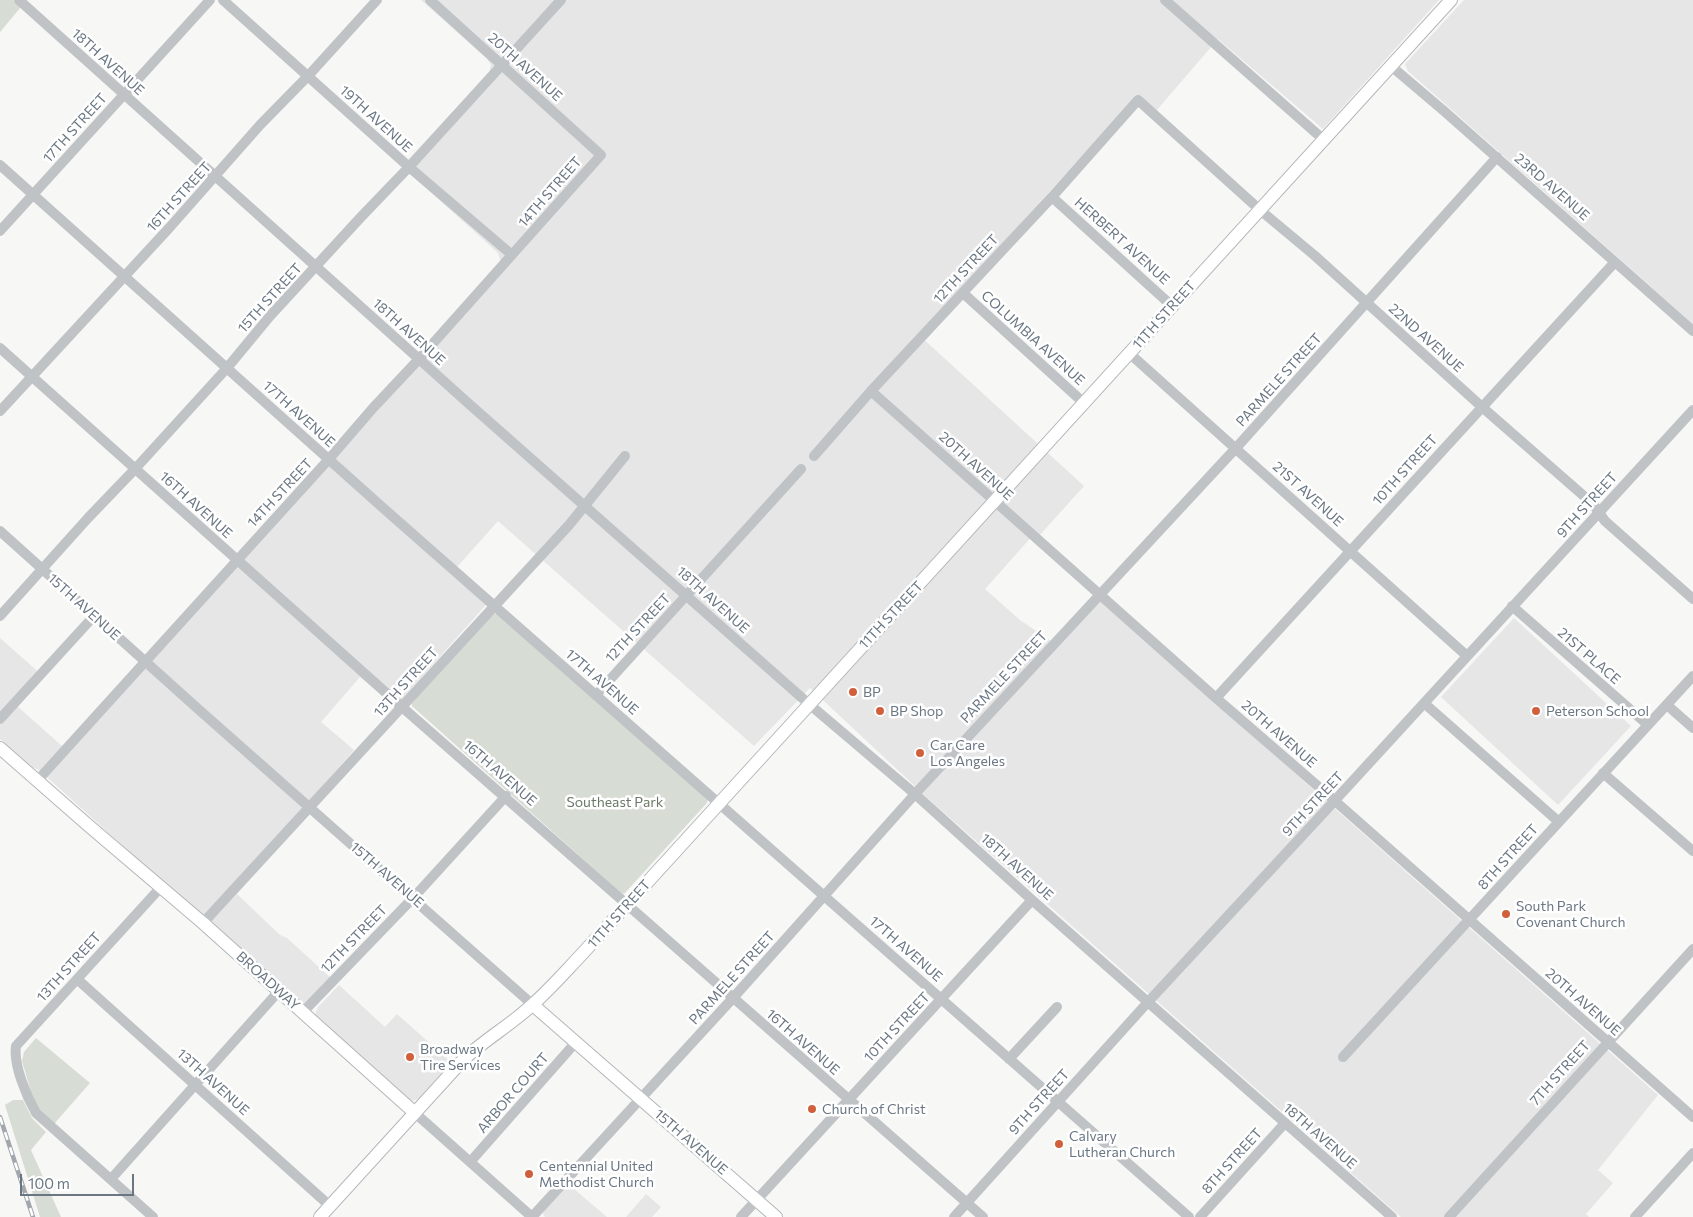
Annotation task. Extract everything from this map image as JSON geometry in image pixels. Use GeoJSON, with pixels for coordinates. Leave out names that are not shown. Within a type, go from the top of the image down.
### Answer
{"type":"FeatureCollection","features":[{"type":"Feature","properties":{"kind":"main road","name":"11TH STREET"},"geometry":{"type":"LineString","coordinates":[[320,1217],[474,1050],[533,1005],[557,981],[1451,0]]}},
{"type":"Feature","properties":{"kind":"main road","name":"BROADWAY"},"geometry":{"type":"LineString","coordinates":[[0,748],[203,923],[415,1113]]}},
{"type":"Feature","properties":{"kind":"main road","name":"15TH AVENUE"},"geometry":{"type":"LineString","coordinates":[[533,1005],[776,1217]]}},
{"type":"Feature","properties":{"kind":"street","name":"18TH AVENUE"},"geometry":{"type":"LineString","coordinates":[[19,0],[419,359],[809,704],[915,794],[1032,900],[1392,1217]]}},
{"type":"Feature","properties":{"kind":"street","name":"17TH STREET"},"geometry":{"type":"LineString","coordinates":[[0,231],[210,0]]}},
{"type":"Feature","properties":{"kind":"street","name":"19TH AVENUE"},"geometry":{"type":"LineString","coordinates":[[224,0],[409,167],[512,255]]}},
{"type":"Feature","properties":{"kind":"street","name":"16TH STREET"},"geometry":{"type":"LineString","coordinates":[[0,411],[79,328],[216,177],[260,125],[308,76],[376,0]]}},
{"type":"Feature","properties":{"kind":"street","name":"20TH AVENUE"},"geometry":{"type":"LineString","coordinates":[[430,0],[601,155]]}},
{"type":"Feature","properties":{"kind":"street","name":"15TH STREET"},"geometry":{"type":"LineString","coordinates":[[0,616],[227,368],[270,316],[561,0]]}},
{"type":"Feature","properties":{"kind":"street"},"geometry":{"type":"LineString","coordinates":[[1165,0],[1324,140]]}},
{"type":"Feature","properties":{"kind":"street","name":"23RD AVENUE"},"geometry":{"type":"LineString","coordinates":[[1391,66],[1497,157],[1693,331]]}},
{"type":"Feature","properties":{"kind":"street","name":"12TH STREET"},"geometry":{"type":"LineString","coordinates":[[814,456],[871,391],[1052,197],[1138,100]]}},
{"type":"Feature","properties":{"kind":"street","name":"22ND AVENUE"},"geometry":{"type":"LineString","coordinates":[[1138,100],[1593,504],[1605,521],[1693,599]]}},
{"type":"Feature","properties":{"kind":"street","name":"14TH STREET"},"geometry":{"type":"LineString","coordinates":[[37,781],[601,155]]}},
{"type":"Feature","properties":{"kind":"street","name":"PARMELE STREET"},"geometry":{"type":"LineString","coordinates":[[532,1217],[733,998],[915,794],[1236,448],[1497,157]]}},
{"type":"Feature","properties":{"kind":"street","name":"17TH AVENUE"},"geometry":{"type":"LineString","coordinates":[[0,165],[494,605],[1189,1217]]}},
{"type":"Feature","properties":{"kind":"street","name":"HERBERT AVENUE"},"geometry":{"type":"LineString","coordinates":[[1052,197],[1172,306]]}},
{"type":"Feature","properties":{"kind":"street","name":"10TH STREET"},"geometry":{"type":"LineString","coordinates":[[1216,698],[1615,262]]}},
{"type":"Feature","properties":{"kind":"street","name":"COLUMBIA AVENUE"},"geometry":{"type":"LineString","coordinates":[[963,293],[1084,404]]}},
{"type":"Feature","properties":{"kind":"street","name":"16TH AVENUE"},"geometry":{"type":"LineString","coordinates":[[0,348],[402,706],[983,1217]]}},
{"type":"Feature","properties":{"kind":"street","name":"21ST AVENUE"},"geometry":{"type":"LineString","coordinates":[[1129,354],[1468,656]]}},
{"type":"Feature","properties":{"kind":"street","name":"20TH AVENUE"},"geometry":{"type":"LineString","coordinates":[[871,391],[994,502],[1216,698],[1335,800],[1693,1117]]}},
{"type":"Feature","properties":{"kind":"street","name":"9TH STREET"},"geometry":{"type":"LineString","coordinates":[[954,1217],[1148,1002],[1693,410]]}},
{"type":"Feature","properties":{"kind":"street","name":"13TH STREET"},"geometry":{"type":"LineString","coordinates":[[203,923],[585,506],[625,456]]}},
{"type":"Feature","properties":{"kind":"street","name":"12TH STREET"},"geometry":{"type":"LineString","coordinates":[[596,695],[801,469]]}},
{"type":"Feature","properties":{"kind":"street","name":"15TH AVENUE"},"geometry":{"type":"LineString","coordinates":[[0,531],[533,1005]]}},
{"type":"Feature","properties":{"kind":"street","name":"21ST PLACE"},"geometry":{"type":"LineString","coordinates":[[1512,606],[1648,726]]}},
{"type":"Feature","properties":{"kind":"street"},"geometry":{"type":"LineString","coordinates":[[0,719],[94,616]]}},
{"type":"Feature","properties":{"kind":"street","name":"8TH STREET"},"geometry":{"type":"LineString","coordinates":[[1343,1057],[1693,676]]}},
{"type":"Feature","properties":{"kind":"street"},"geometry":{"type":"LineString","coordinates":[[1424,703],[1559,822]]}},
{"type":"Feature","properties":{"kind":"street"},"geometry":{"type":"LineString","coordinates":[[1667,705],[1693,728]]}},
{"type":"Feature","properties":{"kind":"street"},"geometry":{"type":"LineString","coordinates":[[1603,773],[1693,851]]}},
{"type":"Feature","properties":{"kind":"street","name":"12TH STREET"},"geometry":{"type":"LineString","coordinates":[[303,1012],[413,898],[506,796]]}},
{"type":"Feature","properties":{"kind":"street","name":"13TH STREET"},"geometry":{"type":"LineString","coordinates":[[152,1217],[36,1114],[19,1072],[15,1051],[16,1046],[161,887]]}},
{"type":"Feature","properties":{"kind":"street","name":"10TH STREET"},"geometry":{"type":"LineString","coordinates":[[741,1217],[1032,900]]}},
{"type":"Feature","properties":{"kind":"street","name":"7TH STREET"},"geometry":{"type":"LineString","coordinates":[[1449,1217],[1693,949]]}},
{"type":"Feature","properties":{"kind":"street","name":"13TH AVENUE"},"geometry":{"type":"LineString","coordinates":[[77,979],[330,1206]]}},
{"type":"Feature","properties":{"kind":"street"},"geometry":{"type":"LineString","coordinates":[[111,1179],[279,991]]}},
{"type":"Feature","properties":{"kind":"street"},"geometry":{"type":"LineString","coordinates":[[1009,1059],[1057,1006]]}},
{"type":"Feature","properties":{"kind":"street","name":"ARBOR COURT"},"geometry":{"type":"LineString","coordinates":[[471,1161],[576,1042]]}},
{"type":"Feature","properties":{"kind":"street","name":"BROADWAY"},"geometry":{"type":"LineString","coordinates":[[415,1113],[532,1217]]}},
{"type":"Feature","properties":{"kind":"street","name":"8TH STREET"},"geometry":{"type":"LineString","coordinates":[[1200,1217],[1285,1123]]}},
{"type":"Feature","properties":{"kind":"street"},"geometry":{"type":"LineString","coordinates":[[1635,1217],[1693,1153]]}},
{"type":"Feature","properties":{"kind":"shaded area"},"geometry":{"type":"Polygon","coordinates":[[[421,0],[1439,0],[1323,129],[1218,39],[1156,111],[1131,102],[919,335],[1084,486],[1039,536],[1035,533],[985,589],[1020,620],[1051,641],[1095,596],[1658,1095],[1598,1170],[1613,1183],[1586,1214],[1589,1217],[1401,1217],[932,802],[810,688],[754,746],[498,521],[457,567],[492,598],[395,707],[360,677],[321,722],[354,750],[297,815],[203,916],[197,913],[39,770],[32,767],[0,739],[0,638],[43,676],[17,706],[62,746],[501,263],[498,253],[402,166],[489,73],[491,65],[487,59],[421,0]]]}},
{"type":"Feature","properties":{"kind":"shaded area"},"geometry":{"type":"Polygon","coordinates":[[[1464,0],[1693,0],[1693,324],[1408,71],[1405,64],[1464,0]]]}},
{"type":"Feature","properties":{"kind":"shaded area","name":"Peterson School"},"geometry":{"type":"Polygon","coordinates":[[[1514,618],[1631,726],[1558,805],[1441,697],[1514,618]]]}},
{"type":"Feature","properties":{"kind":"shaded area"},"geometry":{"type":"Polygon","coordinates":[[[237,894],[280,935],[287,938],[332,979],[304,1005],[300,1004],[212,924],[212,920],[237,894]]]}},
{"type":"Feature","properties":{"kind":"shaded area"},"geometry":{"type":"Polygon","coordinates":[[[339,985],[385,1027],[397,1014],[451,1062],[418,1099],[411,1101],[315,1015],[318,1007],[339,985]]]}},
{"type":"Feature","properties":{"kind":"shaded area"},"geometry":{"type":"Polygon","coordinates":[[[568,1184],[607,1217],[545,1217],[543,1214],[544,1210],[568,1184]]]}},
{"type":"Feature","properties":{"kind":"shaded area"},"geometry":{"type":"Polygon","coordinates":[[[646,1194],[661,1207],[652,1217],[626,1217],[646,1194]]]}},
{"type":"Feature","properties":{"kind":"green space"},"geometry":{"type":"Polygon","coordinates":[[[0,0],[13,0],[21,7],[0,32],[0,0]]]}},
{"type":"Feature","properties":{"kind":"green space","name":"Southeast Park"},"geometry":{"type":"Polygon","coordinates":[[[499,614],[708,800],[624,894],[412,706],[412,703],[489,617],[499,614]]]}},
{"type":"Feature","properties":{"kind":"green space"},"geometry":{"type":"Polygon","coordinates":[[[36,1038],[90,1083],[54,1124],[35,1106],[22,1061],[24,1052],[36,1038]]]}},
{"type":"Feature","properties":{"kind":"green space"},"geometry":{"type":"Polygon","coordinates":[[[13,1100],[23,1100],[32,1118],[46,1132],[31,1150],[61,1217],[40,1217],[5,1105],[13,1100]]]}},
{"type":"Feature","properties":{"kind":"railway"},"geometry":{"type":"LineString","coordinates":[[0,1117],[33,1217]]}},
{"type":"Feature","properties":{"kind":"place","name":"BP"},"geometry":{"type":"Point","coordinates":[853,692]}},
{"type":"Feature","properties":{"kind":"place","name":"BP Shop"},"geometry":{"type":"Point","coordinates":[880,711]}},
{"type":"Feature","properties":{"kind":"place","name":"Peterson School"},"geometry":{"type":"Point","coordinates":[1536,711]}},
{"type":"Feature","properties":{"kind":"place","name":"Car Care Los Angeles"},"geometry":{"type":"Point","coordinates":[920,753]}},
{"type":"Feature","properties":{"kind":"place","name":"South Park Covenant Church"},"geometry":{"type":"Point","coordinates":[1506,914]}},
{"type":"Feature","properties":{"kind":"place","name":"Broadway Tire Services"},"geometry":{"type":"Point","coordinates":[410,1057]}},
{"type":"Feature","properties":{"kind":"place","name":"Church of Christ"},"geometry":{"type":"Point","coordinates":[812,1109]}},
{"type":"Feature","properties":{"kind":"place","name":"Calvary Lutheran Church"},"geometry":{"type":"Point","coordinates":[1059,1144]}},
{"type":"Feature","properties":{"kind":"place","name":"Centennial United Methodist Church"},"geometry":{"type":"Point","coordinates":[529,1174]}}]}
